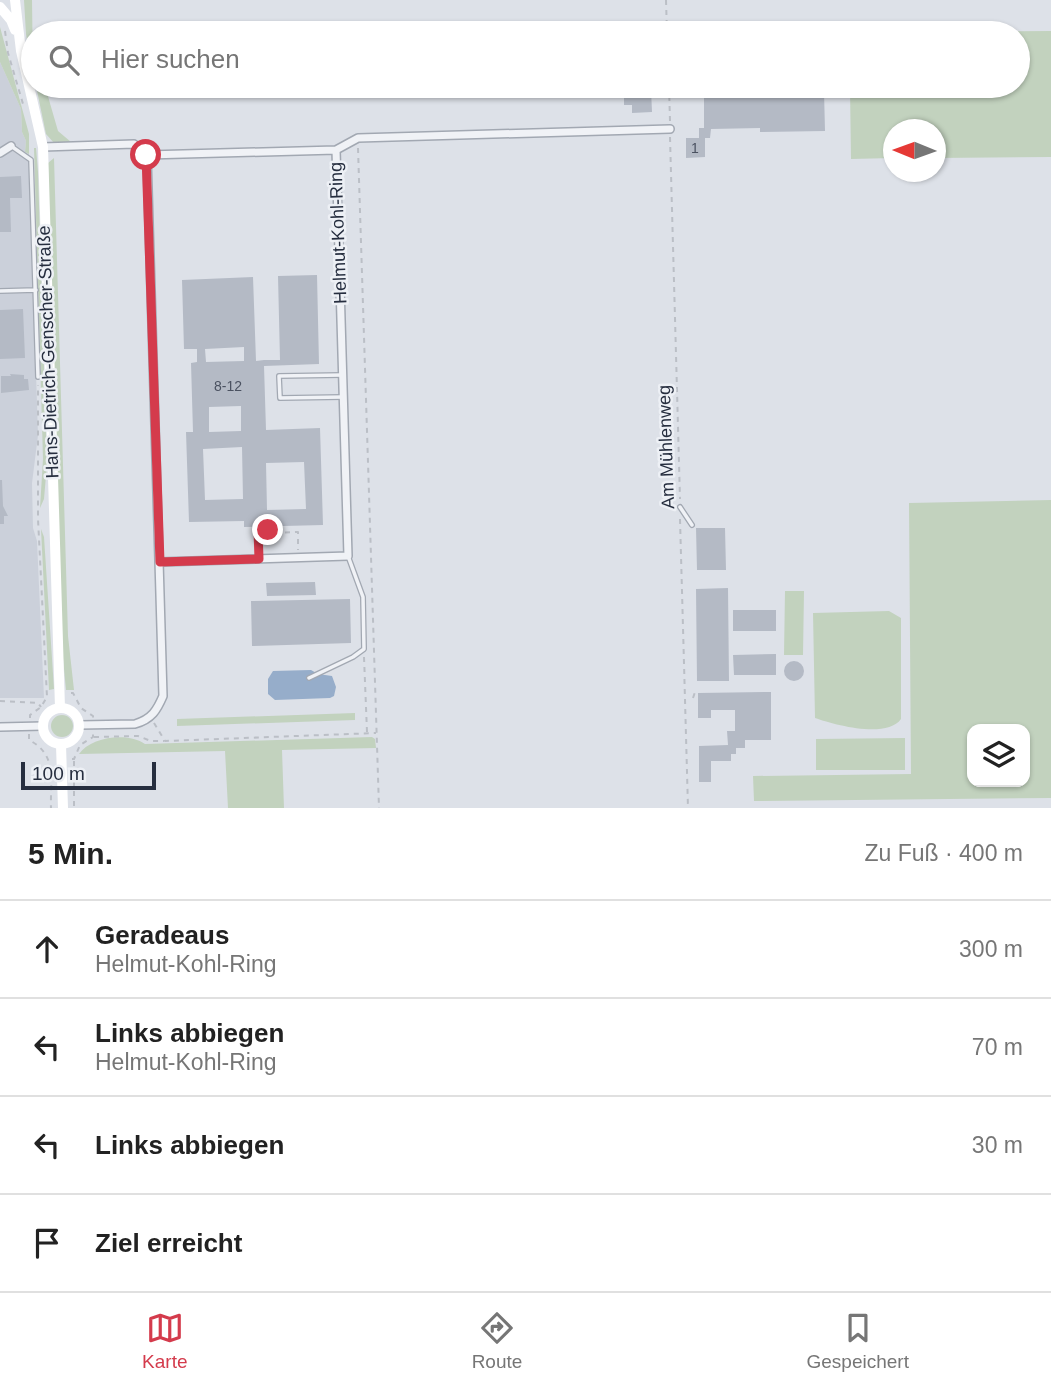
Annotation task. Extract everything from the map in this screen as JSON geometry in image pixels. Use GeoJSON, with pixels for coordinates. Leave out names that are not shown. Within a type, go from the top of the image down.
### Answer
{"type":"FeatureCollection","features":[{"type":"Feature","properties":{"kind":"street","name":"Hans-Dietrich-Genscher-Straße"},"geometry":{"type":"LineString","coordinates":[[15,2],[21,48]]}},
{"type":"Feature","properties":{"kind":"street"},"geometry":{"type":"LineString","coordinates":[[0,7],[11,20],[19,39]]}},
{"type":"Feature","properties":{"kind":"street","name":"Hans-Dietrich-Genscher-Straße"},"geometry":{"type":"LineString","coordinates":[[32,98],[43,146],[60,708]]}},
{"type":"Feature","properties":{"kind":"street"},"geometry":{"type":"LineString","coordinates":[[336,150],[358,138],[670,129]]}},
{"type":"Feature","properties":{"kind":"street"},"geometry":{"type":"LineString","coordinates":[[43,146],[134,144],[146,155],[163,696],[157,711],[151,717],[135,724],[80,725]]}},
{"type":"Feature","properties":{"kind":"street"},"geometry":{"type":"LineString","coordinates":[[0,153],[11,146]]}},
{"type":"Feature","properties":{"kind":"street","name":"Helmut-Kohl-Ring"},"geometry":{"type":"LineString","coordinates":[[146,155],[336,150],[348,556]]}},
{"type":"Feature","properties":{"kind":"street"},"geometry":{"type":"LineString","coordinates":[[160,562],[348,556]]}},
{"type":"Feature","properties":{"kind":"street"},"geometry":{"type":"LineString","coordinates":[[60,708],[71,710],[79,719],[80,725],[77,737],[61,745],[46,737],[43,726],[50,712],[60,708]]}},
{"type":"Feature","properties":{"kind":"street"},"geometry":{"type":"LineString","coordinates":[[0,727],[43,726]]}},
{"type":"Feature","properties":{"kind":"street"},"geometry":{"type":"LineString","coordinates":[[61,745],[63,808]]}},
{"type":"Feature","properties":{"kind":"lane"},"geometry":{"type":"LineString","coordinates":[[11,146],[32,160],[38,377]]}},
{"type":"Feature","properties":{"kind":"lane"},"geometry":{"type":"LineString","coordinates":[[0,291],[36,290]]}},
{"type":"Feature","properties":{"kind":"lane"},"geometry":{"type":"LineString","coordinates":[[342,374],[279,376],[280,398],[343,397]]}},
{"type":"Feature","properties":{"kind":"lane"},"geometry":{"type":"LineString","coordinates":[[680,507],[692,526]]}},
{"type":"Feature","properties":{"kind":"lane"},"geometry":{"type":"LineString","coordinates":[[309,678],[354,657],[364,649],[363,597],[348,556]]}},
{"type":"Feature","properties":{"kind":"path"},"geometry":{"type":"LineString","coordinates":[[666,0],[667,21]]}},
{"type":"Feature","properties":{"kind":"path"},"geometry":{"type":"LineString","coordinates":[[4,26],[8,53],[23,105]]}},
{"type":"Feature","properties":{"kind":"path","name":"Am Mühlenweg"},"geometry":{"type":"LineString","coordinates":[[669,98],[688,808]]}},
{"type":"Feature","properties":{"kind":"path"},"geometry":{"type":"LineString","coordinates":[[358,138],[379,808]]}},
{"type":"Feature","properties":{"kind":"path"},"geometry":{"type":"LineString","coordinates":[[38,377],[38,519],[47,697],[41,707],[30,715],[29,740],[43,748],[50,760],[51,808]]}},
{"type":"Feature","properties":{"kind":"path"},"geometry":{"type":"LineString","coordinates":[[259,559],[258,528],[268,530],[268,533],[298,532],[298,558]]}},
{"type":"Feature","properties":{"kind":"path"},"geometry":{"type":"LineString","coordinates":[[364,649],[367,733]]}},
{"type":"Feature","properties":{"kind":"path"},"geometry":{"type":"LineString","coordinates":[[693,698],[695,689]]}},
{"type":"Feature","properties":{"kind":"path"},"geometry":{"type":"LineString","coordinates":[[0,701],[38,703],[41,707]]}},
{"type":"Feature","properties":{"kind":"path"},"geometry":{"type":"LineString","coordinates":[[151,717],[165,741]]}},
{"type":"Feature","properties":{"kind":"path"},"geometry":{"type":"LineString","coordinates":[[93,737],[138,736],[151,741],[165,741],[377,733]]}},
{"type":"Feature","properties":{"kind":"path"},"geometry":{"type":"LineString","coordinates":[[74,760],[74,808]]}},
{"type":"Feature","properties":{"kind":"shaded area"},"geometry":{"type":"Polygon","coordinates":[[[0,62],[21,109],[25,152],[29,154],[38,435],[32,483],[33,528],[37,541],[44,698],[0,698],[0,62]]]}},
{"type":"Feature","properties":{"kind":"green space"},"geometry":{"type":"Polygon","coordinates":[[[24,0],[32,0],[32,21],[25,21],[24,0]]]}},
{"type":"Feature","properties":{"kind":"green space"},"geometry":{"type":"Polygon","coordinates":[[[0,27],[29,134],[29,154],[25,152],[21,109],[0,62],[0,27]]]}},
{"type":"Feature","properties":{"kind":"green space"},"geometry":{"type":"Polygon","coordinates":[[[1030,31],[1051,31],[1051,157],[946,158],[946,119],[883,119],[883,158],[851,159],[850,98],[1030,98],[1030,31]]]}},
{"type":"Feature","properties":{"kind":"green space"},"geometry":{"type":"Polygon","coordinates":[[[38,98],[48,98],[58,131],[71,142],[54,143],[46,134],[38,98]]]}},
{"type":"Feature","properties":{"kind":"green space"},"geometry":{"type":"Polygon","coordinates":[[[34,148],[38,172],[47,464],[44,499],[40,508],[43,459],[34,148]]]}},
{"type":"Feature","properties":{"kind":"green space"},"geometry":{"type":"Polygon","coordinates":[[[54,158],[68,636],[74,690],[66,690],[61,637],[48,163],[54,158]]]}},
{"type":"Feature","properties":{"kind":"green space"},"geometry":{"type":"Polygon","coordinates":[[[1051,500],[1051,798],[754,801],[753,776],[911,774],[909,503],[1051,500]]]}},
{"type":"Feature","properties":{"kind":"green space"},"geometry":{"type":"Polygon","coordinates":[[[41,529],[44,537],[54,689],[49,690],[41,529]]]}},
{"type":"Feature","properties":{"kind":"green space"},"geometry":{"type":"Polygon","coordinates":[[[785,591],[804,591],[803,655],[784,655],[785,591]]]}},
{"type":"Feature","properties":{"kind":"green space"},"geometry":{"type":"Polygon","coordinates":[[[889,611],[901,618],[901,719],[884,728],[860,729],[815,718],[813,613],[889,611]]]}},
{"type":"Feature","properties":{"kind":"green space"},"geometry":{"type":"Polygon","coordinates":[[[355,713],[355,720],[177,726],[177,719],[355,713]]]}},
{"type":"Feature","properties":{"kind":"green space"},"geometry":{"type":"Polygon","coordinates":[[[62,715],[70,718],[73,726],[70,734],[62,737],[54,734],[51,726],[54,718],[62,715]]]}},
{"type":"Feature","properties":{"kind":"green space"},"geometry":{"type":"Polygon","coordinates":[[[120,737],[145,744],[375,739],[376,748],[282,750],[284,808],[228,808],[225,751],[79,754],[92,743],[120,737]]]}},
{"type":"Feature","properties":{"kind":"green space"},"geometry":{"type":"Polygon","coordinates":[[[905,738],[905,770],[816,770],[816,739],[905,738]]]}},
{"type":"Feature","properties":{"kind":"water"},"geometry":{"type":"Polygon","coordinates":[[[311,670],[332,676],[336,687],[334,696],[275,700],[268,694],[268,679],[273,671],[311,670]]]}},
{"type":"Feature","properties":{"kind":"building"},"geometry":{"type":"Polygon","coordinates":[[[624,98],[651,98],[652,112],[632,113],[632,105],[624,105],[624,98]]]}},
{"type":"Feature","properties":{"kind":"building"},"geometry":{"type":"Polygon","coordinates":[[[704,98],[824,98],[825,131],[760,132],[760,128],[711,129],[710,138],[705,138],[705,157],[686,158],[686,138],[699,138],[699,128],[704,128],[704,98]]]}},
{"type":"Feature","properties":{"kind":"building"},"geometry":{"type":"Polygon","coordinates":[[[21,176],[22,198],[10,198],[11,232],[0,232],[0,177],[21,176]]]}},
{"type":"Feature","properties":{"kind":"building"},"geometry":{"type":"Polygon","coordinates":[[[317,275],[319,364],[264,366],[266,430],[320,428],[323,525],[244,527],[244,521],[189,522],[186,432],[193,432],[191,363],[197,362],[197,349],[184,349],[182,280],[253,277],[256,361],[280,360],[278,276],[317,275]],[[244,347],[205,349],[206,362],[244,361],[244,347]],[[241,406],[209,407],[209,432],[241,431],[241,406]],[[242,447],[203,449],[205,500],[243,499],[242,447]],[[304,462],[266,463],[267,510],[306,509],[304,462]]]}},
{"type":"Feature","properties":{"kind":"building"},"geometry":{"type":"Polygon","coordinates":[[[23,309],[25,358],[0,359],[0,310],[23,309]]]}},
{"type":"Feature","properties":{"kind":"building"},"geometry":{"type":"Polygon","coordinates":[[[10,374],[24,375],[24,379],[28,379],[29,390],[1,393],[1,376],[11,376],[10,374]]]}},
{"type":"Feature","properties":{"kind":"building"},"geometry":{"type":"Polygon","coordinates":[[[0,480],[3,506],[8,516],[4,516],[4,524],[0,524],[0,480]]]}},
{"type":"Feature","properties":{"kind":"building"},"geometry":{"type":"Polygon","coordinates":[[[696,528],[725,528],[726,570],[697,570],[696,528]]]}},
{"type":"Feature","properties":{"kind":"building"},"geometry":{"type":"Polygon","coordinates":[[[315,582],[316,595],[267,596],[266,583],[315,582]]]}},
{"type":"Feature","properties":{"kind":"building"},"geometry":{"type":"Polygon","coordinates":[[[728,588],[729,681],[697,681],[696,589],[728,588]]]}},
{"type":"Feature","properties":{"kind":"building"},"geometry":{"type":"Polygon","coordinates":[[[350,599],[351,643],[252,646],[251,601],[350,599]]]}},
{"type":"Feature","properties":{"kind":"building"},"geometry":{"type":"Polygon","coordinates":[[[733,610],[776,610],[776,631],[733,631],[733,610]]]}},
{"type":"Feature","properties":{"kind":"building"},"geometry":{"type":"Polygon","coordinates":[[[776,654],[776,675],[734,675],[733,655],[776,654]]]}},
{"type":"Feature","properties":{"kind":"building"},"geometry":{"type":"Polygon","coordinates":[[[790,661],[798,661],[804,671],[798,681],[790,681],[784,675],[784,667],[790,661]]]}},
{"type":"Feature","properties":{"kind":"building"},"geometry":{"type":"Polygon","coordinates":[[[771,692],[771,740],[745,740],[745,748],[736,748],[736,754],[731,754],[731,761],[711,761],[711,782],[699,782],[699,746],[728,745],[727,731],[735,731],[735,710],[711,710],[711,718],[698,718],[698,693],[771,692]]]}},
{"type":"Feature","properties":{"kind":"route"},"geometry":{"type":"LineString","coordinates":[[146,155],[160,562],[259,559],[258,530],[268,530]]}}]}
